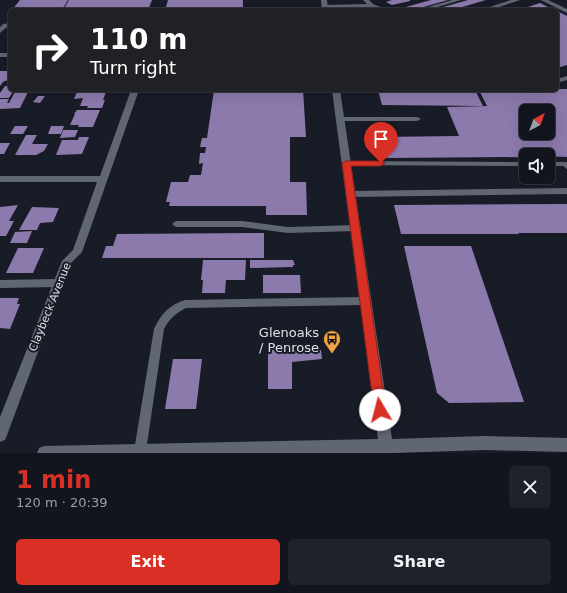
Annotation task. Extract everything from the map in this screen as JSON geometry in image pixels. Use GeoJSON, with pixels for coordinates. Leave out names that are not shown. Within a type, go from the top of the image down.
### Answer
{"type":"FeatureCollection","features":[{"type":"Feature","properties":{"kind":"main road","name":"Claybeck Avenue"},"geometry":{"type":"LineString","coordinates":[[0,435],[67,261],[77,252],[134,92]]}},
{"type":"Feature","properties":{"kind":"main road"},"geometry":{"type":"LineString","coordinates":[[336,92],[387,449]]}},
{"type":"Feature","properties":{"kind":"main road"},"geometry":{"type":"LineString","coordinates":[[0,179],[103,179]]}},
{"type":"Feature","properties":{"kind":"main road"},"geometry":{"type":"LineString","coordinates":[[44,453],[387,449],[484,443],[567,445]]}},
{"type":"Feature","properties":{"kind":"lane"},"geometry":{"type":"LineString","coordinates":[[428,8],[458,0]]}},
{"type":"Feature","properties":{"kind":"lane"},"geometry":{"type":"LineString","coordinates":[[491,8],[517,0]]}},
{"type":"Feature","properties":{"kind":"lane"},"geometry":{"type":"LineString","coordinates":[[544,0],[567,10]]}},
{"type":"Feature","properties":{"kind":"lane"},"geometry":{"type":"LineString","coordinates":[[324,6],[368,2],[381,8]]}},
{"type":"Feature","properties":{"kind":"lane"},"geometry":{"type":"LineString","coordinates":[[0,31],[5,25],[8,25]]}},
{"type":"Feature","properties":{"kind":"lane"},"geometry":{"type":"LineString","coordinates":[[340,119],[417,119]]}},
{"type":"Feature","properties":{"kind":"lane"},"geometry":{"type":"LineString","coordinates":[[346,163],[519,164]]}},
{"type":"Feature","properties":{"kind":"lane"},"geometry":{"type":"LineString","coordinates":[[555,164],[566,164],[567,166]]}},
{"type":"Feature","properties":{"kind":"lane"},"geometry":{"type":"LineString","coordinates":[[351,194],[567,191]]}},
{"type":"Feature","properties":{"kind":"lane"},"geometry":{"type":"LineString","coordinates":[[176,224],[242,224],[288,230],[356,228]]}},
{"type":"Feature","properties":{"kind":"lane"},"geometry":{"type":"LineString","coordinates":[[0,284],[58,283]]}},
{"type":"Feature","properties":{"kind":"lane"},"geometry":{"type":"LineString","coordinates":[[140,451],[159,329],[165,316],[172,309],[185,304],[366,301]]}},
{"type":"Feature","properties":{"kind":"building"},"geometry":{"type":"Polygon","coordinates":[[[20,0],[68,0],[63,8],[14,8],[20,0]]]}},
{"type":"Feature","properties":{"kind":"building"},"geometry":{"type":"Polygon","coordinates":[[[69,0],[152,0],[149,8],[64,8],[69,0]]]}},
{"type":"Feature","properties":{"kind":"building"},"geometry":{"type":"Polygon","coordinates":[[[168,0],[243,0],[243,8],[166,8],[168,0]]]}},
{"type":"Feature","properties":{"kind":"building"},"geometry":{"type":"Polygon","coordinates":[[[392,0],[410,1],[392,5],[386,2],[392,0]]]}},
{"type":"Feature","properties":{"kind":"building"},"geometry":{"type":"Polygon","coordinates":[[[431,0],[448,0],[420,8],[402,8],[431,0]]]}},
{"type":"Feature","properties":{"kind":"building"},"geometry":{"type":"Polygon","coordinates":[[[468,0],[486,0],[459,8],[440,8],[468,0]]]}},
{"type":"Feature","properties":{"kind":"building"},"geometry":{"type":"Polygon","coordinates":[[[540,3],[550,8],[525,8],[540,3]]]}},
{"type":"Feature","properties":{"kind":"building"},"geometry":{"type":"Polygon","coordinates":[[[559,12],[567,16],[567,65],[559,67],[559,12]]]}},
{"type":"Feature","properties":{"kind":"building"},"geometry":{"type":"Polygon","coordinates":[[[0,71],[8,71],[8,80],[3,82],[0,86],[0,71]]]}},
{"type":"Feature","properties":{"kind":"building"},"geometry":{"type":"Polygon","coordinates":[[[5,86],[8,86],[8,92],[13,92],[9,98],[0,98],[0,93],[5,86]]]}},
{"type":"Feature","properties":{"kind":"building"},"geometry":{"type":"Polygon","coordinates":[[[559,89],[567,89],[567,157],[555,156],[555,148],[519,148],[519,157],[385,158],[380,137],[459,136],[447,107],[487,106],[480,92],[559,92],[559,89]]]}},
{"type":"Feature","properties":{"kind":"building"},"geometry":{"type":"Polygon","coordinates":[[[15,92],[28,92],[20,108],[0,109],[0,99],[9,99],[7,103],[9,103],[15,92]]]}},
{"type":"Feature","properties":{"kind":"building"},"geometry":{"type":"Polygon","coordinates":[[[77,92],[106,92],[102,108],[87,108],[88,106],[80,106],[83,98],[74,99],[77,92]]]}},
{"type":"Feature","properties":{"kind":"building"},"geometry":{"type":"Polygon","coordinates":[[[214,92],[303,92],[306,137],[290,137],[290,182],[306,182],[307,215],[266,215],[266,206],[169,206],[170,202],[166,202],[171,182],[188,182],[190,175],[201,175],[203,163],[199,164],[200,153],[205,153],[206,147],[200,147],[202,138],[207,138],[214,92]]]}},
{"type":"Feature","properties":{"kind":"building"},"geometry":{"type":"Polygon","coordinates":[[[379,92],[476,92],[483,106],[382,105],[379,92]]]}},
{"type":"Feature","properties":{"kind":"building"},"geometry":{"type":"Polygon","coordinates":[[[38,96],[45,96],[40,103],[33,102],[38,96]]]}},
{"type":"Feature","properties":{"kind":"building"},"geometry":{"type":"Polygon","coordinates":[[[77,110],[100,110],[93,127],[78,127],[79,125],[70,125],[77,110]]]}},
{"type":"Feature","properties":{"kind":"building"},"geometry":{"type":"Polygon","coordinates":[[[15,126],[28,126],[23,134],[10,134],[15,126]]]}},
{"type":"Feature","properties":{"kind":"building"},"geometry":{"type":"Polygon","coordinates":[[[51,126],[64,126],[61,134],[48,134],[51,126]]]}},
{"type":"Feature","properties":{"kind":"building"},"geometry":{"type":"Polygon","coordinates":[[[63,130],[78,130],[75,137],[60,138],[63,130]]]}},
{"type":"Feature","properties":{"kind":"building"},"geometry":{"type":"Polygon","coordinates":[[[26,135],[37,135],[32,144],[48,144],[44,151],[36,155],[15,155],[26,135]]]}},
{"type":"Feature","properties":{"kind":"building"},"geometry":{"type":"Polygon","coordinates":[[[79,137],[89,137],[82,154],[56,155],[62,140],[78,140],[79,137]]]}},
{"type":"Feature","properties":{"kind":"building"},"geometry":{"type":"Polygon","coordinates":[[[0,143],[10,143],[4,154],[0,154],[0,143]]]}},
{"type":"Feature","properties":{"kind":"building"},"geometry":{"type":"Polygon","coordinates":[[[567,204],[567,233],[518,233],[519,234],[401,234],[394,205],[567,204]]]}},
{"type":"Feature","properties":{"kind":"building"},"geometry":{"type":"Polygon","coordinates":[[[18,205],[9,221],[14,221],[6,236],[0,236],[0,207],[18,205]]]}},
{"type":"Feature","properties":{"kind":"building"},"geometry":{"type":"Polygon","coordinates":[[[32,207],[59,208],[53,222],[40,223],[37,230],[19,230],[32,207]]]}},
{"type":"Feature","properties":{"kind":"building"},"geometry":{"type":"Polygon","coordinates":[[[32,231],[27,243],[10,243],[15,232],[32,231]]]}},
{"type":"Feature","properties":{"kind":"building"},"geometry":{"type":"Polygon","coordinates":[[[264,233],[264,258],[102,258],[106,246],[113,246],[117,234],[264,233]]]}},
{"type":"Feature","properties":{"kind":"building"},"geometry":{"type":"Polygon","coordinates":[[[404,246],[471,246],[524,402],[449,403],[437,393],[404,246]]]}},
{"type":"Feature","properties":{"kind":"building"},"geometry":{"type":"Polygon","coordinates":[[[18,248],[44,248],[33,273],[6,273],[18,248]]]}},
{"type":"Feature","properties":{"kind":"building"},"geometry":{"type":"Polygon","coordinates":[[[203,260],[246,260],[245,280],[226,280],[225,293],[202,293],[203,280],[201,280],[203,260]]]}},
{"type":"Feature","properties":{"kind":"building"},"geometry":{"type":"Polygon","coordinates":[[[250,260],[293,260],[295,265],[293,265],[293,267],[250,268],[250,260]]]}},
{"type":"Feature","properties":{"kind":"building"},"geometry":{"type":"Polygon","coordinates":[[[263,275],[300,275],[301,293],[263,293],[263,275]]]}},
{"type":"Feature","properties":{"kind":"building"},"geometry":{"type":"Polygon","coordinates":[[[0,298],[19,298],[17,304],[20,304],[10,329],[0,328],[0,298]]]}},
{"type":"Feature","properties":{"kind":"building"},"geometry":{"type":"Polygon","coordinates":[[[296,348],[321,350],[322,359],[292,362],[292,389],[268,389],[268,349],[296,348]]]}},
{"type":"Feature","properties":{"kind":"building"},"geometry":{"type":"Polygon","coordinates":[[[173,359],[202,359],[196,409],[165,409],[173,359]]]}},
{"type":"Feature","properties":{"kind":"place","name":"Glenoaks / Penrose"},"geometry":{"type":"Point","coordinates":[332,354]}},
{"type":"Feature","properties":{"kind":"route"},"geometry":{"type":"LineString","coordinates":[[380,410],[346,163],[381,163]]}}]}
